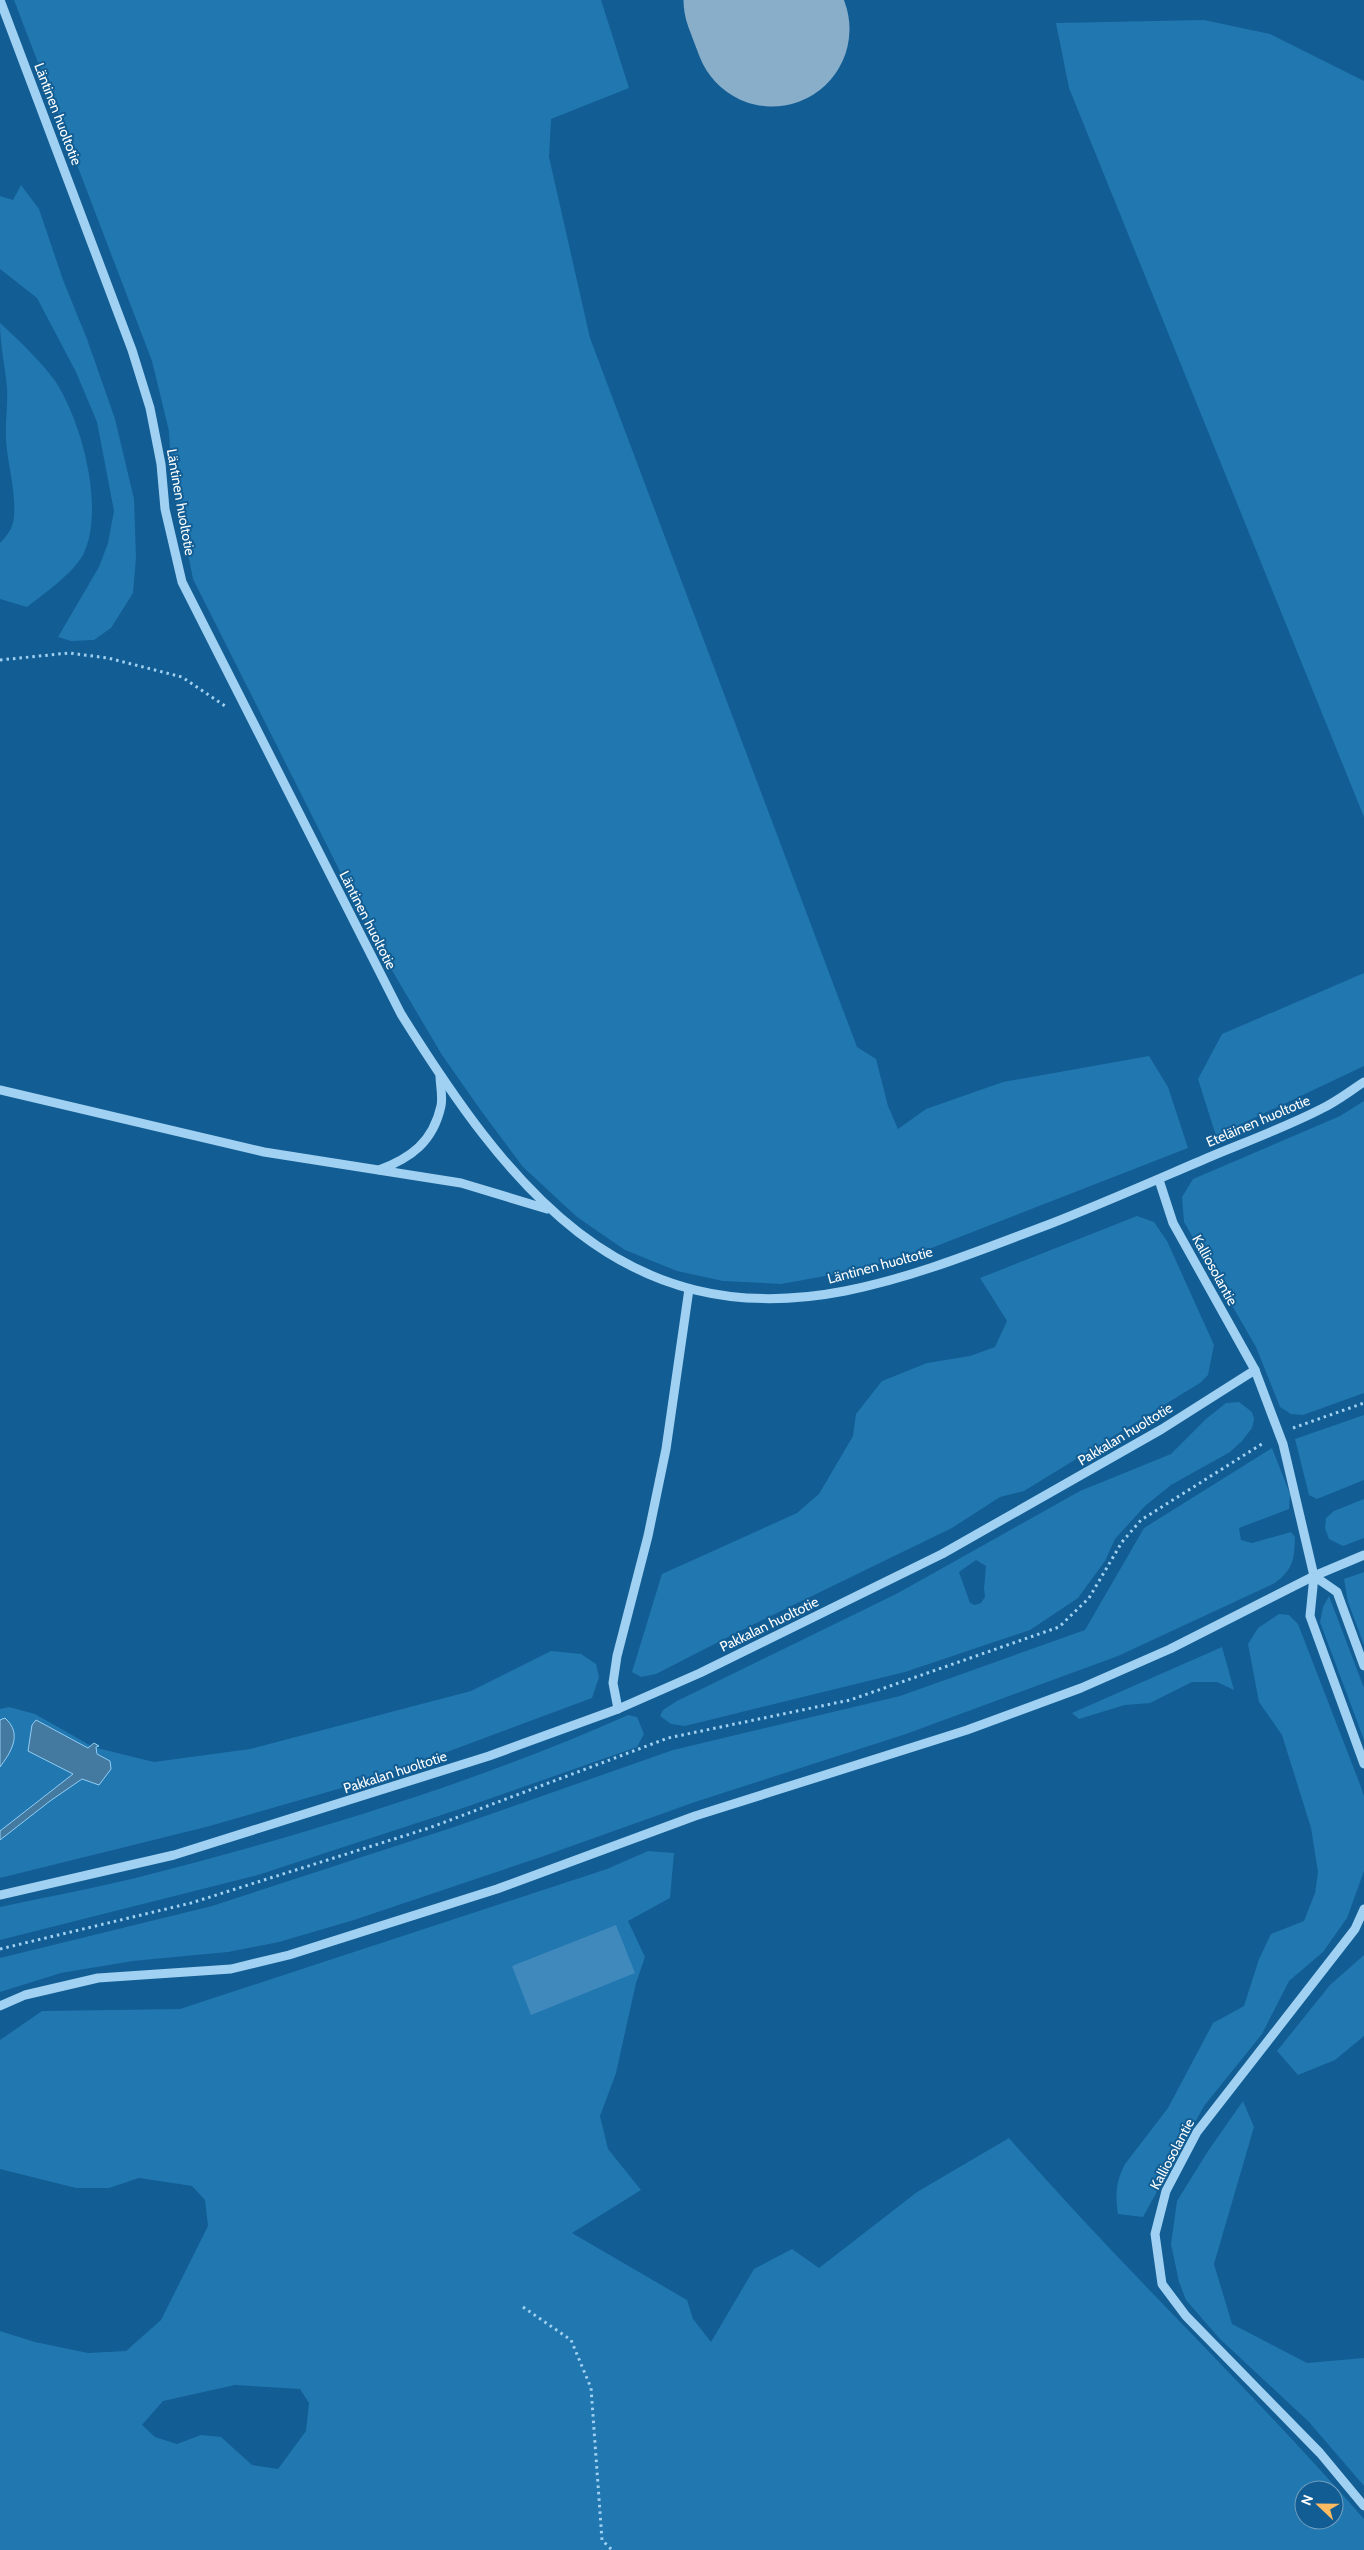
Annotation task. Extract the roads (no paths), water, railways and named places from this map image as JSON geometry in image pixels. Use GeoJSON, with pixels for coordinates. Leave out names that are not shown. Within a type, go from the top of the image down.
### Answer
{"type":"FeatureCollection","features":[{"type":"Feature","properties":{"kind":"lane","name":"Läntinen huoltotie"},"geometry":{"type":"LineString","coordinates":[[0,0],[132,350],[150,408],[161,464],[165,509],[182,582],[360,937],[401,1014],[440,1075],[494,1149],[549,1210],[604,1252],[637,1271],[689,1289],[716,1294],[767,1298],[853,1289],[899,1277],[979,1250],[1159,1180]]}},
{"type":"Feature","properties":{"kind":"lane"},"geometry":{"type":"LineString","coordinates":[[377,1171],[402,1162],[418,1149],[433,1129],[441,1105],[440,1075]]}},
{"type":"Feature","properties":{"kind":"lane","name":"Eteläinen huoltotie"},"geometry":{"type":"LineString","coordinates":[[1159,1180],[1322,1109],[1364,1082]]}},
{"type":"Feature","properties":{"kind":"lane"},"geometry":{"type":"LineString","coordinates":[[0,1090],[264,1152],[377,1171],[462,1182],[549,1210]]}},
{"type":"Feature","properties":{"kind":"lane","name":"Kalliosolantie"},"geometry":{"type":"LineString","coordinates":[[1159,1180],[1174,1223],[1256,1370]]}},
{"type":"Feature","properties":{"kind":"lane"},"geometry":{"type":"LineString","coordinates":[[618,1709],[613,1683],[617,1656],[648,1536],[666,1449],[689,1289]]}},
{"type":"Feature","properties":{"kind":"lane"},"geometry":{"type":"LineString","coordinates":[[1256,1370],[1279,1433],[1314,1576],[1310,1616],[1364,1764]]}},
{"type":"Feature","properties":{"kind":"lane","name":"Pakkalan huoltotie"},"geometry":{"type":"LineString","coordinates":[[0,1894],[174,1855],[489,1756],[618,1709],[717,1664],[942,1554],[1162,1429],[1256,1370]]}},
{"type":"Feature","properties":{"kind":"lane"},"geometry":{"type":"LineString","coordinates":[[0,2006],[25,1995],[98,1978],[240,1967],[289,1955],[497,1888],[694,1816],[967,1730],[1081,1688],[1170,1649],[1314,1576],[1364,1555]]}},
{"type":"Feature","properties":{"kind":"lane"},"geometry":{"type":"LineString","coordinates":[[1314,1576],[1337,1592],[1364,1666]]}},
{"type":"Feature","properties":{"kind":"lane","name":"Kalliosolantie"},"geometry":{"type":"LineString","coordinates":[[1364,1909],[1355,1929],[1197,2132],[1166,2191],[1155,2234],[1162,2284],[1186,2316],[1320,2453],[1364,2506]]}}]}
